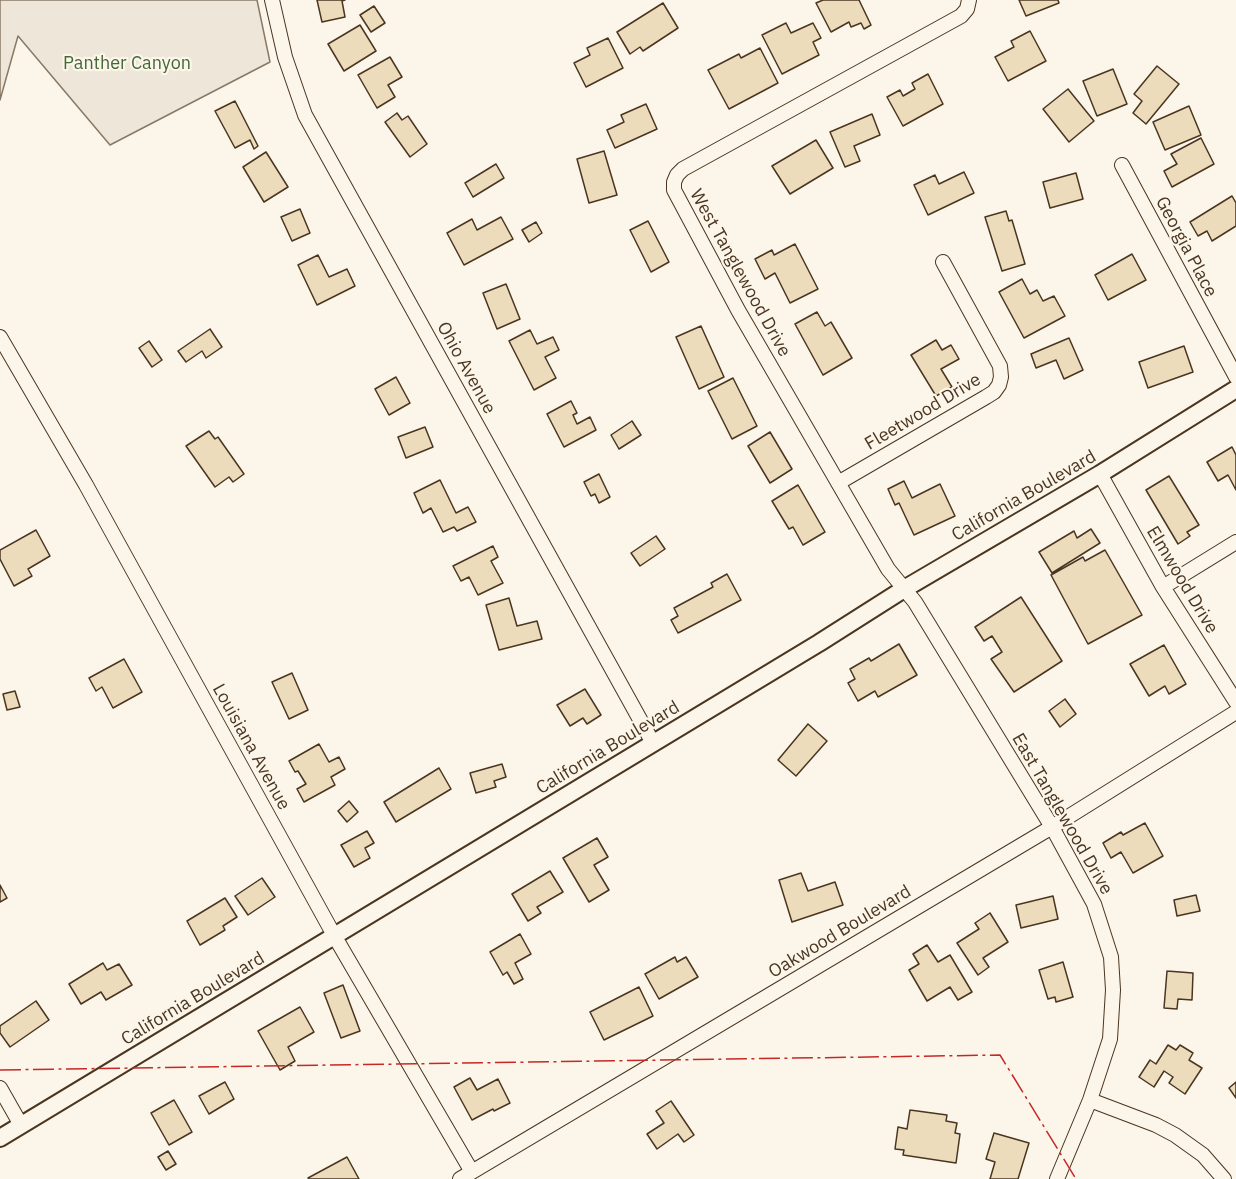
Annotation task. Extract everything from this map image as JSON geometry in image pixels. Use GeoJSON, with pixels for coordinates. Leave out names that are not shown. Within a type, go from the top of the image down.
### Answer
{"type":"FeatureCollection","features":[{"type":"Feature","properties":{"kind":"street","name":"Ohio Avenue"},"geometry":{"type":"LineString","coordinates":[[272,0],[285,57],[305,115],[653,743]]}},
{"type":"Feature","properties":{"kind":"street","name":"West Tanglewood Drive"},"geometry":{"type":"LineString","coordinates":[[904,589],[888,569],[738,310],[674,190],[674,182],[683,169],[961,16],[967,9],[969,0]]}},
{"type":"Feature","properties":{"kind":"street","name":"Georgia Place"},"geometry":{"type":"LineString","coordinates":[[1122,165],[1236,377]]}},
{"type":"Feature","properties":{"kind":"street","name":"Fleetwood Drive"},"geometry":{"type":"LineString","coordinates":[[838,483],[986,397],[999,385],[1000,366],[943,262]]}},
{"type":"Feature","properties":{"kind":"street","name":"Louisiana Avenue"},"geometry":{"type":"LineString","coordinates":[[0,338],[83,480],[466,1175]]}},
{"type":"Feature","properties":{"kind":"street","name":"California Boulevard"},"geometry":{"type":"LineString","coordinates":[[0,1138],[335,937],[904,589],[1100,474],[1236,389]]}},
{"type":"Feature","properties":{"kind":"street","name":"Elmwood Drive"},"geometry":{"type":"LineString","coordinates":[[1100,474],[1163,586],[1236,702]]}},
{"type":"Feature","properties":{"kind":"street"},"geometry":{"type":"LineString","coordinates":[[1163,586],[1236,542]]}},
{"type":"Feature","properties":{"kind":"street","name":"East Tanglewood Drive"},"geometry":{"type":"LineString","coordinates":[[904,589],[915,602],[1052,827],[1094,903],[1111,957],[1113,990],[1110,1039],[1090,1100],[1057,1179]]}},
{"type":"Feature","properties":{"kind":"street","name":"Oakwood Boulevard"},"geometry":{"type":"LineString","coordinates":[[466,1175],[1052,827],[1236,712]]}},
{"type":"Feature","properties":{"kind":"street"},"geometry":{"type":"LineString","coordinates":[[0,1088],[21,1125]]}},
{"type":"Feature","properties":{"kind":"street"},"geometry":{"type":"LineString","coordinates":[[1090,1100],[1156,1125],[1175,1135],[1203,1155],[1224,1179]]}},
{"type":"Feature","properties":{"kind":"green space","name":"Panther Canyon"},"geometry":{"type":"Polygon","coordinates":[[[0,0],[257,0],[270,62],[110,145],[18,36],[0,100],[0,0]]]}},
{"type":"Feature","properties":{"kind":"building"},"geometry":{"type":"Polygon","coordinates":[[[317,0],[345,0],[342,1],[345,17],[322,22],[317,0]]]}},
{"type":"Feature","properties":{"kind":"building"},"geometry":{"type":"Polygon","coordinates":[[[823,0],[859,0],[871,25],[864,29],[861,23],[851,27],[849,22],[831,32],[816,3],[823,0]]]}},
{"type":"Feature","properties":{"kind":"building"},"geometry":{"type":"Polygon","coordinates":[[[1019,0],[1058,0],[1059,3],[1026,16],[1019,0]]]}},
{"type":"Feature","properties":{"kind":"building"},"geometry":{"type":"Polygon","coordinates":[[[663,3],[678,28],[643,51],[640,47],[630,54],[617,32],[663,3]]]}},
{"type":"Feature","properties":{"kind":"building"},"geometry":{"type":"Polygon","coordinates":[[[374,6],[385,23],[371,32],[360,15],[374,6]]]}},
{"type":"Feature","properties":{"kind":"building"},"geometry":{"type":"Polygon","coordinates":[[[786,23],[791,33],[813,23],[821,38],[813,42],[819,55],[782,74],[762,35],[786,23]]]}},
{"type":"Feature","properties":{"kind":"building"},"geometry":{"type":"Polygon","coordinates":[[[360,25],[376,51],[344,71],[328,44],[360,25]]]}},
{"type":"Feature","properties":{"kind":"building"},"geometry":{"type":"Polygon","coordinates":[[[1030,31],[1046,61],[1008,81],[995,57],[1014,47],[1011,41],[1030,31]]]}},
{"type":"Feature","properties":{"kind":"building"},"geometry":{"type":"Polygon","coordinates":[[[608,38],[623,68],[586,87],[574,63],[590,55],[587,48],[608,38]]]}},
{"type":"Feature","properties":{"kind":"building"},"geometry":{"type":"Polygon","coordinates":[[[760,48],[778,83],[729,109],[708,70],[739,54],[741,58],[760,48]]]}},
{"type":"Feature","properties":{"kind":"building"},"geometry":{"type":"Polygon","coordinates":[[[390,57],[402,77],[388,85],[395,97],[377,108],[358,75],[390,57]]]}},
{"type":"Feature","properties":{"kind":"building"},"geometry":{"type":"Polygon","coordinates":[[[1157,66],[1179,84],[1146,124],[1133,113],[1142,101],[1134,94],[1157,66]]]}},
{"type":"Feature","properties":{"kind":"building"},"geometry":{"type":"Polygon","coordinates":[[[1113,69],[1127,104],[1097,116],[1083,81],[1113,69]]]}},
{"type":"Feature","properties":{"kind":"building"},"geometry":{"type":"Polygon","coordinates":[[[928,74],[943,104],[903,126],[887,97],[900,90],[903,96],[915,89],[912,83],[928,74]]]}},
{"type":"Feature","properties":{"kind":"building"},"geometry":{"type":"Polygon","coordinates":[[[1068,89],[1094,121],[1069,142],[1043,109],[1068,89]]]}},
{"type":"Feature","properties":{"kind":"building"},"geometry":{"type":"Polygon","coordinates":[[[235,101],[258,146],[254,149],[250,140],[235,148],[215,111],[235,101]]]}},
{"type":"Feature","properties":{"kind":"building"},"geometry":{"type":"Polygon","coordinates":[[[646,104],[657,129],[615,148],[607,130],[624,122],[621,115],[646,104]]]}},
{"type":"Feature","properties":{"kind":"building"},"geometry":{"type":"Polygon","coordinates":[[[1189,106],[1201,135],[1165,150],[1153,122],[1189,106]]]}},
{"type":"Feature","properties":{"kind":"building"},"geometry":{"type":"Polygon","coordinates":[[[397,113],[402,120],[408,116],[427,144],[410,157],[385,122],[397,113]]]}},
{"type":"Feature","properties":{"kind":"building"},"geometry":{"type":"Polygon","coordinates":[[[872,114],[880,135],[854,146],[860,161],[845,167],[830,132],[872,114]]]}},
{"type":"Feature","properties":{"kind":"building"},"geometry":{"type":"Polygon","coordinates":[[[1201,138],[1214,164],[1172,187],[1164,171],[1177,164],[1171,154],[1201,138]]]}},
{"type":"Feature","properties":{"kind":"building"},"geometry":{"type":"Polygon","coordinates":[[[816,140],[833,168],[790,194],[772,166],[816,140]]]}},
{"type":"Feature","properties":{"kind":"building"},"geometry":{"type":"Polygon","coordinates":[[[604,151],[617,195],[589,203],[577,159],[604,151]]]}},
{"type":"Feature","properties":{"kind":"building"},"geometry":{"type":"Polygon","coordinates":[[[266,152],[288,187],[264,202],[243,167],[266,152]]]}},
{"type":"Feature","properties":{"kind":"building"},"geometry":{"type":"Polygon","coordinates":[[[496,164],[504,178],[473,197],[465,183],[496,164]]]}},
{"type":"Feature","properties":{"kind":"building"},"geometry":{"type":"Polygon","coordinates":[[[964,172],[974,193],[928,215],[914,185],[935,175],[939,184],[964,172]]]}},
{"type":"Feature","properties":{"kind":"building"},"geometry":{"type":"Polygon","coordinates":[[[1076,173],[1083,199],[1050,208],[1043,182],[1076,173]]]}},
{"type":"Feature","properties":{"kind":"building"},"geometry":{"type":"Polygon","coordinates":[[[1232,196],[1236,203],[1236,226],[1212,241],[1207,231],[1198,236],[1190,222],[1232,196]]]}},
{"type":"Feature","properties":{"kind":"building"},"geometry":{"type":"Polygon","coordinates":[[[300,209],[310,233],[292,241],[281,217],[300,209]]]}},
{"type":"Feature","properties":{"kind":"building"},"geometry":{"type":"Polygon","coordinates":[[[1006,211],[1009,221],[1012,220],[1025,264],[1002,271],[985,217],[1006,211]]]}},
{"type":"Feature","properties":{"kind":"building"},"geometry":{"type":"Polygon","coordinates":[[[501,217],[513,239],[464,265],[447,233],[472,219],[477,230],[501,217]]]}},
{"type":"Feature","properties":{"kind":"building"},"geometry":{"type":"Polygon","coordinates":[[[648,221],[669,262],[651,272],[630,230],[648,221]]]}},
{"type":"Feature","properties":{"kind":"building"},"geometry":{"type":"Polygon","coordinates":[[[536,222],[542,233],[529,242],[522,230],[536,222]]]}},
{"type":"Feature","properties":{"kind":"building"},"geometry":{"type":"Polygon","coordinates":[[[795,244],[818,289],[790,303],[775,273],[765,279],[755,259],[772,250],[774,255],[795,244]]]}},
{"type":"Feature","properties":{"kind":"building"},"geometry":{"type":"Polygon","coordinates":[[[1132,254],[1146,280],[1108,300],[1095,275],[1132,254]]]}},
{"type":"Feature","properties":{"kind":"building"},"geometry":{"type":"Polygon","coordinates":[[[318,255],[329,277],[347,269],[355,286],[317,305],[298,265],[318,255]]]}},
{"type":"Feature","properties":{"kind":"building"},"geometry":{"type":"Polygon","coordinates":[[[1022,279],[1030,294],[1037,290],[1043,301],[1054,296],[1065,316],[1024,338],[999,292],[1022,279]]]}},
{"type":"Feature","properties":{"kind":"building"},"geometry":{"type":"Polygon","coordinates":[[[506,284],[520,319],[497,329],[483,293],[506,284]]]}},
{"type":"Feature","properties":{"kind":"building"},"geometry":{"type":"Polygon","coordinates":[[[817,312],[825,326],[831,322],[852,358],[823,375],[795,324],[817,312]]]}},
{"type":"Feature","properties":{"kind":"building"},"geometry":{"type":"Polygon","coordinates":[[[701,326],[724,377],[699,389],[676,337],[701,326]]]}},
{"type":"Feature","properties":{"kind":"building"},"geometry":{"type":"Polygon","coordinates":[[[210,329],[222,347],[206,358],[202,351],[186,362],[178,351],[210,329]]]}},
{"type":"Feature","properties":{"kind":"building"},"geometry":{"type":"Polygon","coordinates":[[[530,330],[537,344],[553,337],[559,350],[545,357],[556,378],[534,390],[509,341],[530,330]]]}},
{"type":"Feature","properties":{"kind":"building"},"geometry":{"type":"Polygon","coordinates":[[[1069,338],[1083,370],[1064,379],[1056,360],[1036,368],[1031,354],[1069,338]]]}},
{"type":"Feature","properties":{"kind":"building"},"geometry":{"type":"Polygon","coordinates":[[[936,340],[942,350],[951,345],[959,359],[941,369],[952,387],[936,396],[911,355],[936,340]]]}},
{"type":"Feature","properties":{"kind":"building"},"geometry":{"type":"Polygon","coordinates":[[[149,341],[162,360],[152,367],[139,348],[149,341]]]}},
{"type":"Feature","properties":{"kind":"building"},"geometry":{"type":"Polygon","coordinates":[[[1184,346],[1193,372],[1148,388],[1139,362],[1184,346]]]}},
{"type":"Feature","properties":{"kind":"building"},"geometry":{"type":"Polygon","coordinates":[[[396,377],[410,403],[389,415],[375,389],[396,377]]]}},
{"type":"Feature","properties":{"kind":"building"},"geometry":{"type":"Polygon","coordinates":[[[733,378],[757,426],[732,439],[708,391],[733,378]]]}},
{"type":"Feature","properties":{"kind":"building"},"geometry":{"type":"Polygon","coordinates":[[[571,401],[577,413],[573,415],[577,424],[590,417],[596,430],[564,447],[547,414],[571,401]]]}},
{"type":"Feature","properties":{"kind":"building"},"geometry":{"type":"Polygon","coordinates":[[[632,421],[641,435],[619,449],[611,435],[632,421]]]}},
{"type":"Feature","properties":{"kind":"building"},"geometry":{"type":"Polygon","coordinates":[[[425,427],[433,447],[406,458],[398,437],[425,427]]]}},
{"type":"Feature","properties":{"kind":"building"},"geometry":{"type":"Polygon","coordinates":[[[209,431],[215,439],[218,437],[244,474],[233,482],[229,477],[215,487],[186,446],[209,431]]]}},
{"type":"Feature","properties":{"kind":"building"},"geometry":{"type":"Polygon","coordinates":[[[770,432],[792,469],[770,483],[748,446],[770,432]]]}},
{"type":"Feature","properties":{"kind":"building"},"geometry":{"type":"Polygon","coordinates":[[[1232,447],[1236,455],[1236,490],[1228,475],[1218,481],[1207,462],[1232,447]]]}},
{"type":"Feature","properties":{"kind":"building"},"geometry":{"type":"Polygon","coordinates":[[[599,474],[610,497],[599,503],[595,494],[591,496],[584,482],[599,474]]]}},
{"type":"Feature","properties":{"kind":"building"},"geometry":{"type":"Polygon","coordinates":[[[1169,476],[1199,525],[1187,532],[1190,536],[1178,544],[1146,490],[1169,476]]]}},
{"type":"Feature","properties":{"kind":"building"},"geometry":{"type":"Polygon","coordinates":[[[440,480],[456,513],[468,507],[476,522],[457,531],[454,527],[443,532],[431,508],[423,513],[414,493],[440,480]]]}},
{"type":"Feature","properties":{"kind":"building"},"geometry":{"type":"Polygon","coordinates":[[[904,481],[912,498],[940,484],[955,516],[914,535],[899,503],[895,505],[888,489],[904,481]]]}},
{"type":"Feature","properties":{"kind":"building"},"geometry":{"type":"Polygon","coordinates":[[[798,485],[825,532],[803,545],[793,527],[789,529],[772,501],[798,485]]]}},
{"type":"Feature","properties":{"kind":"building"},"geometry":{"type":"Polygon","coordinates":[[[1091,529],[1100,543],[1052,573],[1039,552],[1074,531],[1077,538],[1091,529]]]}},
{"type":"Feature","properties":{"kind":"building"},"geometry":{"type":"Polygon","coordinates":[[[36,530],[50,556],[28,569],[32,576],[14,586],[0,559],[0,550],[36,530]]]}},
{"type":"Feature","properties":{"kind":"building"},"geometry":{"type":"Polygon","coordinates":[[[656,536],[665,549],[640,566],[631,553],[656,536]]]}},
{"type":"Feature","properties":{"kind":"building"},"geometry":{"type":"Polygon","coordinates":[[[493,546],[498,557],[491,561],[503,583],[478,595],[469,577],[461,581],[453,566],[493,546]]]}},
{"type":"Feature","properties":{"kind":"building"},"geometry":{"type":"Polygon","coordinates":[[[1105,550],[1142,615],[1088,644],[1051,575],[1083,557],[1085,561],[1105,550]]]}},
{"type":"Feature","properties":{"kind":"building"},"geometry":{"type":"Polygon","coordinates":[[[727,574],[741,600],[678,633],[671,620],[678,616],[674,608],[713,587],[711,583],[727,574]]]}},
{"type":"Feature","properties":{"kind":"building"},"geometry":{"type":"Polygon","coordinates":[[[1021,597],[1062,661],[1014,692],[991,659],[1002,652],[992,636],[984,641],[975,627],[1021,597]]]}},
{"type":"Feature","properties":{"kind":"building"},"geometry":{"type":"Polygon","coordinates":[[[509,598],[517,626],[537,621],[542,639],[499,650],[486,605],[509,598]]]}},
{"type":"Feature","properties":{"kind":"building"},"geometry":{"type":"Polygon","coordinates":[[[899,644],[917,675],[878,697],[875,691],[858,701],[848,683],[855,679],[850,669],[869,658],[871,661],[899,644]]]}},
{"type":"Feature","properties":{"kind":"building"},"geometry":{"type":"Polygon","coordinates":[[[1164,645],[1186,684],[1169,694],[1165,686],[1149,696],[1130,664],[1164,645]]]}},
{"type":"Feature","properties":{"kind":"building"},"geometry":{"type":"Polygon","coordinates":[[[124,659],[142,692],[113,708],[102,687],[96,691],[89,678],[124,659]]]}},
{"type":"Feature","properties":{"kind":"building"},"geometry":{"type":"Polygon","coordinates":[[[292,673],[308,710],[289,719],[272,682],[292,673]]]}},
{"type":"Feature","properties":{"kind":"building"},"geometry":{"type":"Polygon","coordinates":[[[585,689],[601,715],[587,724],[583,718],[570,726],[557,705],[585,689]]]}},
{"type":"Feature","properties":{"kind":"building"},"geometry":{"type":"Polygon","coordinates":[[[15,691],[20,707],[7,710],[3,694],[15,691]]]}},
{"type":"Feature","properties":{"kind":"building"},"geometry":{"type":"Polygon","coordinates":[[[1065,699],[1076,714],[1060,727],[1049,711],[1065,699]]]}},
{"type":"Feature","properties":{"kind":"building"},"geometry":{"type":"Polygon","coordinates":[[[808,724],[827,741],[796,776],[778,760],[808,724]]]}},
{"type":"Feature","properties":{"kind":"building"},"geometry":{"type":"Polygon","coordinates":[[[319,744],[329,762],[339,757],[345,769],[331,777],[335,785],[304,802],[297,789],[306,784],[289,761],[319,744]]]}},
{"type":"Feature","properties":{"kind":"building"},"geometry":{"type":"Polygon","coordinates":[[[502,764],[506,777],[494,781],[496,787],[476,793],[470,773],[502,764]]]}},
{"type":"Feature","properties":{"kind":"building"},"geometry":{"type":"Polygon","coordinates":[[[439,768],[451,789],[396,822],[384,802],[439,768]]]}},
{"type":"Feature","properties":{"kind":"building"},"geometry":{"type":"Polygon","coordinates":[[[349,801],[358,812],[347,822],[338,811],[349,801]]]}},
{"type":"Feature","properties":{"kind":"building"},"geometry":{"type":"Polygon","coordinates":[[[1145,823],[1163,856],[1133,873],[1121,852],[1111,858],[1103,843],[1121,832],[1123,835],[1145,823]]]}},
{"type":"Feature","properties":{"kind":"building"},"geometry":{"type":"Polygon","coordinates":[[[367,831],[374,843],[365,848],[370,858],[354,867],[341,845],[367,831]]]}},
{"type":"Feature","properties":{"kind":"building"},"geometry":{"type":"Polygon","coordinates":[[[597,838],[608,857],[594,865],[609,890],[589,902],[563,858],[597,838]]]}},
{"type":"Feature","properties":{"kind":"building"},"geometry":{"type":"Polygon","coordinates":[[[550,871],[563,892],[537,907],[541,913],[528,921],[512,894],[550,871]]]}},
{"type":"Feature","properties":{"kind":"building"},"geometry":{"type":"Polygon","coordinates":[[[801,873],[808,891],[835,882],[843,905],[792,922],[779,880],[801,873]]]}},
{"type":"Feature","properties":{"kind":"building"},"geometry":{"type":"Polygon","coordinates":[[[262,878],[275,897],[248,915],[235,896],[262,878]]]}},
{"type":"Feature","properties":{"kind":"building"},"geometry":{"type":"Polygon","coordinates":[[[0,885],[7,898],[0,902],[0,885]]]}},
{"type":"Feature","properties":{"kind":"building"},"geometry":{"type":"Polygon","coordinates":[[[1196,895],[1200,911],[1177,916],[1174,900],[1196,895]]]}},
{"type":"Feature","properties":{"kind":"building"},"geometry":{"type":"Polygon","coordinates":[[[1053,896],[1058,919],[1021,928],[1016,905],[1053,896]]]}},
{"type":"Feature","properties":{"kind":"building"},"geometry":{"type":"Polygon","coordinates":[[[225,898],[237,917],[223,926],[225,930],[200,945],[187,921],[225,898]]]}},
{"type":"Feature","properties":{"kind":"building"},"geometry":{"type":"Polygon","coordinates":[[[990,913],[1008,942],[983,958],[989,967],[978,975],[957,943],[979,929],[975,923],[990,913]]]}},
{"type":"Feature","properties":{"kind":"building"},"geometry":{"type":"Polygon","coordinates":[[[520,934],[531,954],[515,963],[523,979],[514,984],[507,972],[503,975],[490,952],[520,934]]]}},
{"type":"Feature","properties":{"kind":"building"},"geometry":{"type":"Polygon","coordinates":[[[927,945],[938,962],[950,955],[972,992],[958,1000],[950,987],[927,1001],[909,970],[919,964],[913,954],[927,945]]]}},
{"type":"Feature","properties":{"kind":"building"},"geometry":{"type":"Polygon","coordinates":[[[675,957],[677,962],[686,957],[698,977],[659,999],[645,974],[675,957]]]}},
{"type":"Feature","properties":{"kind":"building"},"geometry":{"type":"Polygon","coordinates":[[[1063,962],[1073,997],[1056,1002],[1055,997],[1048,999],[1039,970],[1063,962]]]}},
{"type":"Feature","properties":{"kind":"building"},"geometry":{"type":"Polygon","coordinates":[[[103,963],[107,970],[119,964],[132,985],[106,1000],[101,992],[81,1004],[69,984],[103,963]]]}},
{"type":"Feature","properties":{"kind":"building"},"geometry":{"type":"Polygon","coordinates":[[[1167,971],[1193,973],[1192,1000],[1178,999],[1177,1009],[1164,1008],[1167,971]]]}},
{"type":"Feature","properties":{"kind":"building"},"geometry":{"type":"Polygon","coordinates":[[[343,985],[360,1031],[341,1038],[324,993],[343,985]]]}},
{"type":"Feature","properties":{"kind":"building"},"geometry":{"type":"Polygon","coordinates":[[[639,987],[653,1016],[604,1040],[590,1012],[639,987]]]}},
{"type":"Feature","properties":{"kind":"building"},"geometry":{"type":"Polygon","coordinates":[[[36,1001],[49,1020],[10,1047],[0,1033],[0,1026],[36,1001]]]}},
{"type":"Feature","properties":{"kind":"building"},"geometry":{"type":"Polygon","coordinates":[[[300,1007],[314,1032],[288,1047],[295,1061],[280,1070],[258,1031],[300,1007]]]}},
{"type":"Feature","properties":{"kind":"building"},"geometry":{"type":"Polygon","coordinates":[[[1168,1045],[1176,1050],[1180,1045],[1193,1053],[1189,1060],[1202,1068],[1185,1094],[1169,1083],[1173,1077],[1164,1071],[1154,1087],[1139,1077],[1150,1060],[1156,1064],[1168,1045]]]}},
{"type":"Feature","properties":{"kind":"building"},"geometry":{"type":"Polygon","coordinates":[[[470,1078],[477,1090],[498,1079],[510,1103],[472,1120],[454,1087],[470,1078]]]}},
{"type":"Feature","properties":{"kind":"building"},"geometry":{"type":"Polygon","coordinates":[[[225,1082],[234,1099],[209,1114],[199,1096],[225,1082]]]}},
{"type":"Feature","properties":{"kind":"building"},"geometry":{"type":"Polygon","coordinates":[[[1236,1082],[1236,1098],[1229,1088],[1236,1082]]]}},
{"type":"Feature","properties":{"kind":"building"},"geometry":{"type":"Polygon","coordinates":[[[174,1100],[192,1132],[169,1145],[151,1113],[174,1100]]]}},
{"type":"Feature","properties":{"kind":"building"},"geometry":{"type":"Polygon","coordinates":[[[671,1101],[694,1135],[684,1142],[678,1134],[657,1149],[647,1134],[664,1123],[656,1111],[671,1101]]]}},
{"type":"Feature","properties":{"kind":"building"},"geometry":{"type":"Polygon","coordinates":[[[910,1110],[947,1115],[946,1121],[957,1123],[955,1133],[960,1134],[956,1163],[903,1155],[904,1150],[895,1149],[898,1127],[907,1129],[910,1110]]]}},
{"type":"Feature","properties":{"kind":"building"},"geometry":{"type":"Polygon","coordinates":[[[994,1133],[1029,1143],[1018,1179],[990,1179],[995,1162],[986,1159],[994,1133]]]}},
{"type":"Feature","properties":{"kind":"building"},"geometry":{"type":"Polygon","coordinates":[[[168,1151],[176,1164],[166,1170],[158,1157],[168,1151]]]}},
{"type":"Feature","properties":{"kind":"building"},"geometry":{"type":"Polygon","coordinates":[[[347,1157],[359,1179],[308,1178],[347,1157]]]}},
{"type":"Feature","properties":{"kind":"power"},"geometry":{"type":"LineString","coordinates":[[0,1070],[1000,1055],[1076,1179]]}}]}
